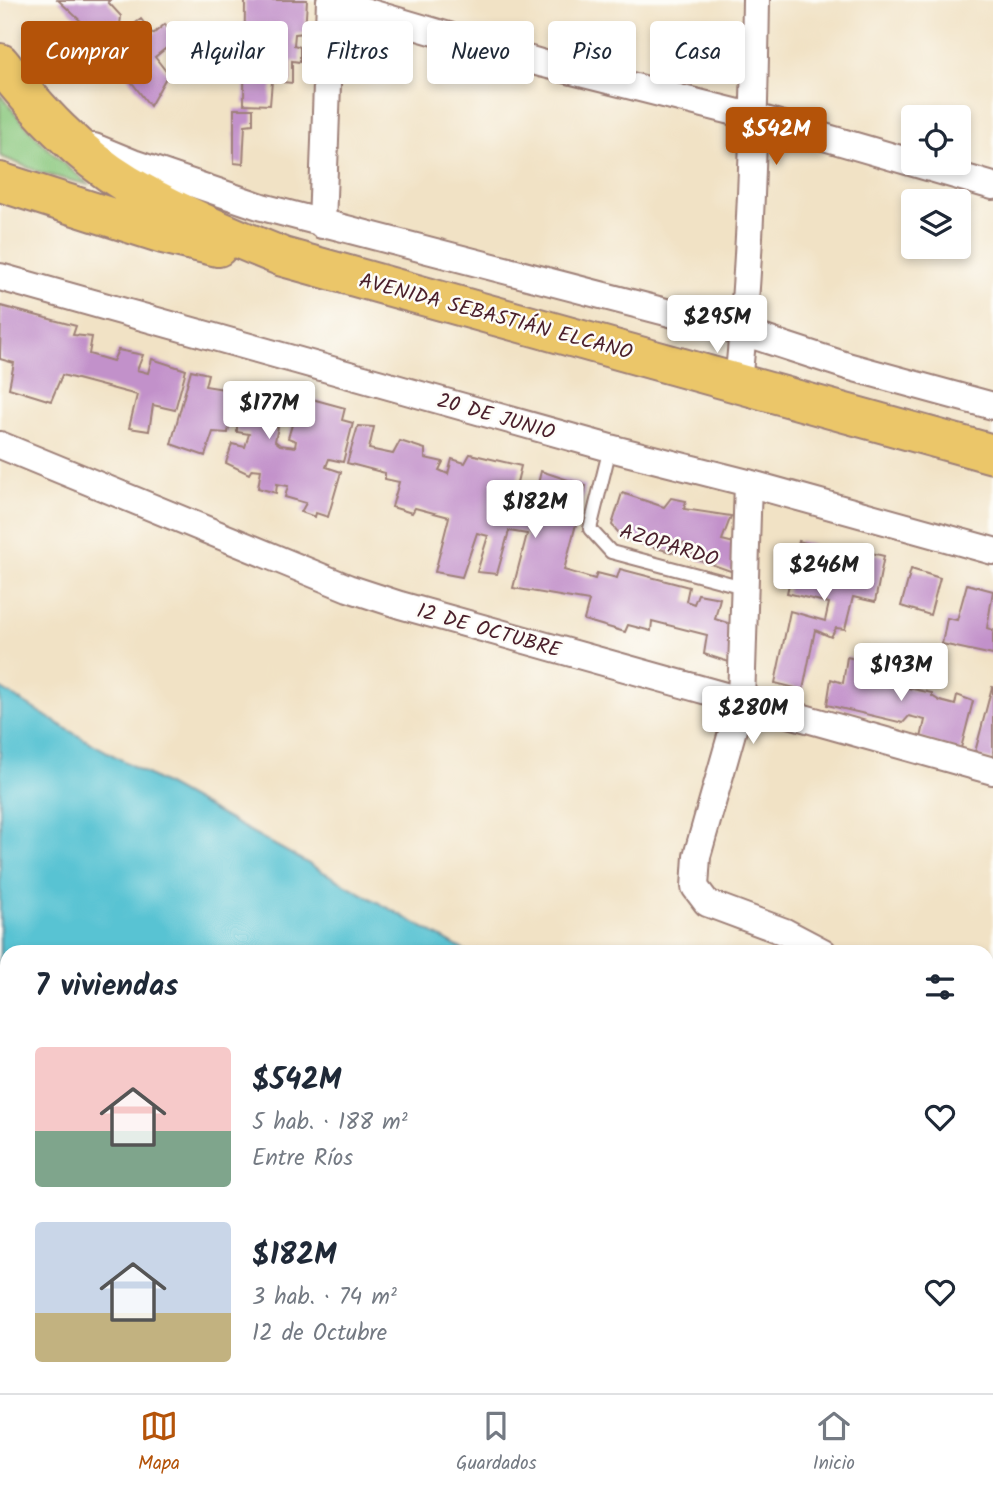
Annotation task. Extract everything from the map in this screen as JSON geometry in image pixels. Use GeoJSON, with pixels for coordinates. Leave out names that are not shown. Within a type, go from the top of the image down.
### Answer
{"type":"FeatureCollection","features":[{"type":"Feature","properties":{"kind":"main road","name":"AVENIDA SEBASTIÁN ELCANO"},"geometry":{"type":"LineString","coordinates":[[0,62],[55,127],[126,183],[211,226],[283,257]]}},
{"type":"Feature","properties":{"kind":"main road","name":"AVENIDA SEBASTIÁN ELCANO"},"geometry":{"type":"LineString","coordinates":[[0,182],[163,234],[224,248],[283,257],[993,454]]}},
{"type":"Feature","properties":{"kind":"street"},"geometry":{"type":"LineString","coordinates":[[738,383],[755,117],[757,0]]}},
{"type":"Feature","properties":{"kind":"street"},"geometry":{"type":"LineString","coordinates":[[322,225],[330,1],[544,64],[755,117],[993,186]]}},
{"type":"Feature","properties":{"kind":"street"},"geometry":{"type":"LineString","coordinates":[[55,127],[97,149],[143,167],[322,225],[743,332],[848,366],[993,405]]}},
{"type":"Feature","properties":{"kind":"street","name":"20 DE JUNIO"},"geometry":{"type":"LineString","coordinates":[[0,277],[610,448],[993,551]]}},
{"type":"Feature","properties":{"kind":"street","name":"12 DE OCTUBRE"},"geometry":{"type":"LineString","coordinates":[[0,445],[361,592],[400,605],[993,771]]}},
{"type":"Feature","properties":{"kind":"street"},"geometry":{"type":"LineString","coordinates":[[748,483],[741,701],[697,856],[695,887],[707,903],[785,932],[810,945]]}},
{"type":"Feature","properties":{"kind":"lane","name":"AZOPARDO"},"geometry":{"type":"LineString","coordinates":[[610,448],[590,529],[611,552],[743,587]]}},
{"type":"Feature","properties":{"kind":"green space"},"geometry":{"type":"Polygon","coordinates":[[[0,94],[42,142],[90,185],[44,174],[0,156],[0,94]]]}},
{"type":"Feature","properties":{"kind":"water"},"geometry":{"type":"Polygon","coordinates":[[[0,688],[75,734],[454,945],[0,945],[0,688]]]}},
{"type":"Feature","properties":{"kind":"building"},"geometry":{"type":"Polygon","coordinates":[[[58,0],[110,0],[108,2],[121,16],[120,21],[81,21],[58,0]]]}},
{"type":"Feature","properties":{"kind":"building"},"geometry":{"type":"Polygon","coordinates":[[[245,0],[307,0],[302,33],[295,34],[294,45],[300,47],[300,62],[292,61],[292,83],[288,83],[288,21],[245,21],[245,0]]]}},
{"type":"Feature","properties":{"kind":"building"},"geometry":{"type":"Polygon","coordinates":[[[165,24],[166,48],[155,57],[166,71],[166,78],[150,106],[133,84],[152,84],[152,33],[165,24]]]}},
{"type":"Feature","properties":{"kind":"building"},"geometry":{"type":"Polygon","coordinates":[[[244,84],[272,84],[270,105],[244,104],[244,84]]]}},
{"type":"Feature","properties":{"kind":"building"},"geometry":{"type":"Polygon","coordinates":[[[234,109],[253,109],[253,124],[245,125],[243,164],[234,163],[234,109]]]}},
{"type":"Feature","properties":{"kind":"building"},"geometry":{"type":"Polygon","coordinates":[[[1,306],[76,326],[73,335],[92,337],[89,354],[113,361],[118,350],[143,355],[137,370],[148,373],[152,359],[186,370],[175,410],[153,405],[149,431],[129,428],[137,395],[62,375],[51,401],[9,388],[14,363],[0,359],[1,306]]]}},
{"type":"Feature","properties":{"kind":"building"},"geometry":{"type":"Polygon","coordinates":[[[191,370],[208,374],[205,386],[243,392],[243,398],[280,407],[277,422],[263,419],[261,423],[278,427],[275,441],[280,445],[295,447],[296,441],[288,438],[298,405],[308,410],[312,399],[345,408],[342,420],[353,423],[343,462],[329,459],[326,467],[341,472],[328,517],[316,513],[315,517],[301,512],[306,503],[285,497],[288,486],[277,484],[276,493],[258,488],[261,470],[252,469],[249,474],[226,463],[232,444],[245,447],[249,434],[237,432],[237,425],[230,422],[228,433],[213,432],[205,456],[171,444],[191,370]]]}},
{"type":"Feature","properties":{"kind":"building"},"geometry":{"type":"Polygon","coordinates":[[[358,426],[374,427],[369,449],[393,454],[400,441],[425,449],[425,458],[443,462],[439,470],[448,474],[452,459],[465,463],[470,454],[521,466],[510,511],[531,514],[541,471],[586,486],[564,570],[595,579],[597,573],[617,578],[620,569],[689,587],[686,601],[694,604],[698,594],[720,598],[715,619],[740,627],[735,664],[704,654],[707,635],[652,621],[651,631],[628,625],[625,632],[584,620],[589,601],[513,588],[527,534],[509,531],[497,574],[477,572],[488,536],[477,533],[462,577],[435,572],[449,517],[415,508],[412,513],[392,507],[399,482],[385,479],[385,473],[347,463],[358,426]]]}},
{"type":"Feature","properties":{"kind":"building"},"geometry":{"type":"Polygon","coordinates":[[[622,493],[664,507],[671,498],[686,501],[684,509],[731,516],[722,540],[742,545],[736,573],[691,557],[696,548],[674,540],[674,553],[624,539],[612,525],[622,493]]]}},
{"type":"Feature","properties":{"kind":"building"},"geometry":{"type":"Polygon","coordinates":[[[799,541],[825,549],[820,570],[839,569],[843,546],[884,556],[875,602],[853,597],[845,629],[836,628],[831,637],[815,630],[803,690],[775,683],[790,611],[825,621],[829,603],[787,593],[799,541]]]}},
{"type":"Feature","properties":{"kind":"building"},"geometry":{"type":"Polygon","coordinates":[[[911,569],[940,578],[930,615],[901,606],[911,569]]]}},
{"type":"Feature","properties":{"kind":"building"},"geometry":{"type":"Polygon","coordinates":[[[967,584],[993,591],[987,628],[993,630],[993,655],[942,644],[947,618],[957,620],[967,584]]]}},
{"type":"Feature","properties":{"kind":"building"},"geometry":{"type":"Polygon","coordinates":[[[847,657],[868,662],[865,681],[880,683],[885,667],[910,672],[908,688],[932,693],[932,696],[940,701],[955,705],[957,695],[973,701],[960,752],[921,738],[925,720],[909,716],[903,723],[827,705],[831,679],[843,683],[847,657]]]}},
{"type":"Feature","properties":{"kind":"building"},"geometry":{"type":"Polygon","coordinates":[[[993,687],[993,760],[974,756],[993,687]]]}}]}
